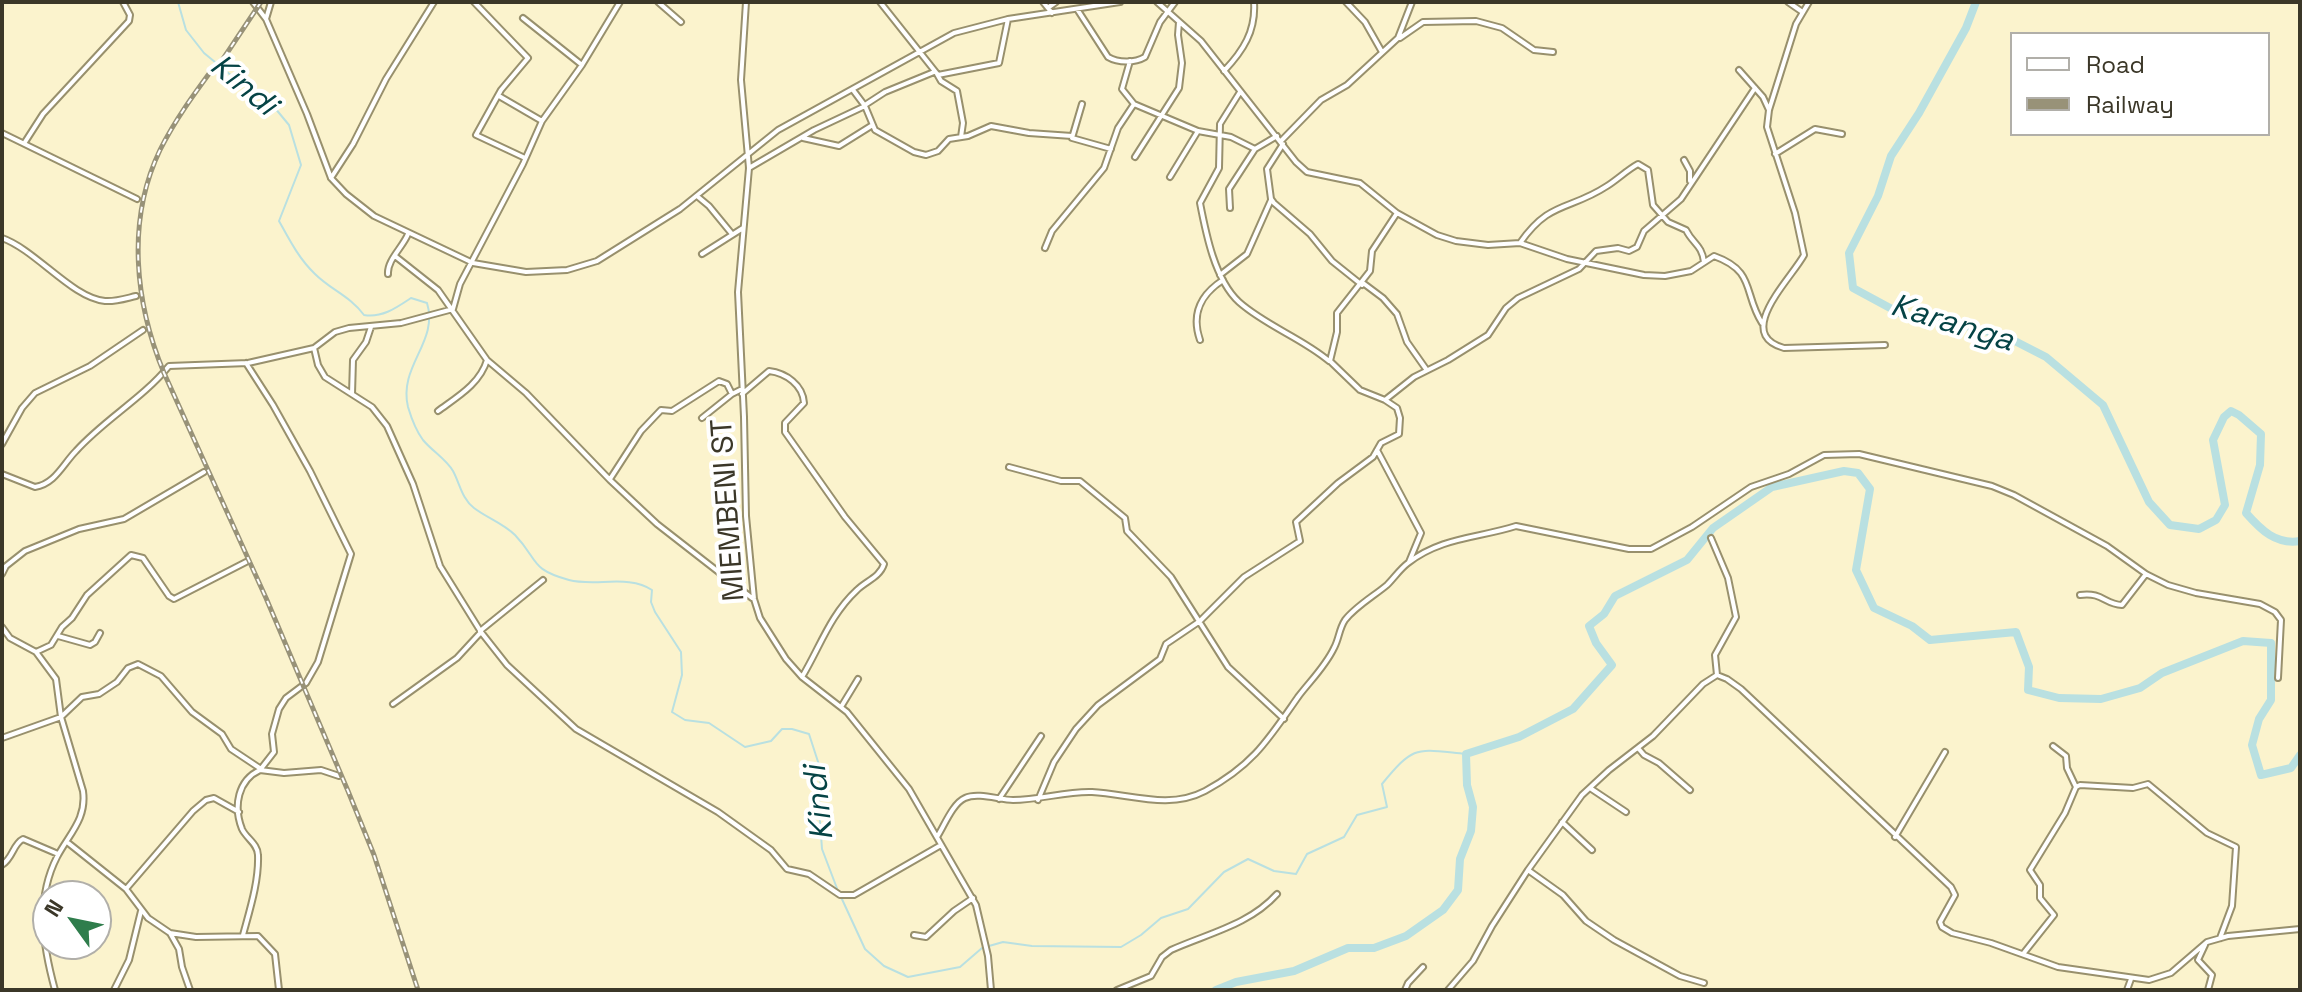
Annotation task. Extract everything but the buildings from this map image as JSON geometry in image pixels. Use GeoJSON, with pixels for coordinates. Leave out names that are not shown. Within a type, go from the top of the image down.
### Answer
{"type":"FeatureCollection","features":[{"type":"Feature","properties":{"kind":"street"},"geometry":{"type":"LineString","coordinates":[[25,142],[43,114],[129,21],[130,15],[123,2]]}},
{"type":"Feature","properties":{"kind":"street"},"geometry":{"type":"LineString","coordinates":[[253,2],[266,19],[331,178],[374,216],[408,234],[473,263],[526,272],[584,267],[629,243],[697,196],[778,130],[965,28],[1051,10],[1120,2]]}},
{"type":"Feature","properties":{"kind":"street"},"geometry":{"type":"LineString","coordinates":[[266,19],[271,2]]}},
{"type":"Feature","properties":{"kind":"street"},"geometry":{"type":"LineString","coordinates":[[331,178],[353,144],[386,79],[434,2]]}},
{"type":"Feature","properties":{"kind":"street"},"geometry":{"type":"LineString","coordinates":[[475,2],[528,58],[498,95],[476,135],[526,158]]}},
{"type":"Feature","properties":{"kind":"street"},"geometry":{"type":"LineString","coordinates":[[453,309],[460,284],[542,121],[582,65],[620,2]]}},
{"type":"Feature","properties":{"kind":"street"},"geometry":{"type":"LineString","coordinates":[[658,2],[681,22]]}},
{"type":"Feature","properties":{"kind":"street","name":"MIEMBENI ST"},"geometry":{"type":"LineString","coordinates":[[746,2],[741,80],[750,153],[738,292],[746,516],[754,599],[760,618],[786,659],[802,677],[841,707],[903,781],[937,837],[973,898],[985,940],[991,990]]}},
{"type":"Feature","properties":{"kind":"street"},"geometry":{"type":"LineString","coordinates":[[880,2],[941,81],[957,91],[963,123],[961,137]]}},
{"type":"Feature","properties":{"kind":"street"},"geometry":{"type":"LineString","coordinates":[[1043,2],[1051,10]]}},
{"type":"Feature","properties":{"kind":"street"},"geometry":{"type":"LineString","coordinates":[[1051,10],[1056,2]]}},
{"type":"Feature","properties":{"kind":"street"},"geometry":{"type":"LineString","coordinates":[[1157,2],[1201,41],[1307,172],[1360,183],[1397,213],[1437,235],[1488,245],[1520,243],[1584,263],[1633,274],[1659,276],[1691,271],[1714,256],[1740,271],[1749,284],[1752,306],[1770,342],[1784,348],[1885,345]]}},
{"type":"Feature","properties":{"kind":"street"},"geometry":{"type":"LineString","coordinates":[[1077,9],[1108,57],[1130,61],[1145,57],[1160,22],[1175,2]]}},
{"type":"Feature","properties":{"kind":"street"},"geometry":{"type":"LineString","coordinates":[[1224,71],[1246,44],[1254,19],[1254,2]]}},
{"type":"Feature","properties":{"kind":"street"},"geometry":{"type":"LineString","coordinates":[[1346,2],[1365,22],[1382,52]]}},
{"type":"Feature","properties":{"kind":"street"},"geometry":{"type":"LineString","coordinates":[[1398,38],[1412,2]]}},
{"type":"Feature","properties":{"kind":"street"},"geometry":{"type":"LineString","coordinates":[[1788,2],[1801,11]]}},
{"type":"Feature","properties":{"kind":"street"},"geometry":{"type":"LineString","coordinates":[[1762,323],[1774,299],[1804,255],[1795,213],[1767,127],[1769,110],[1801,11],[1809,2]]}},
{"type":"Feature","properties":{"kind":"street"},"geometry":{"type":"LineString","coordinates":[[424,3],[429,8]]}},
{"type":"Feature","properties":{"kind":"street"},"geometry":{"type":"LineString","coordinates":[[523,18],[582,65]]}},
{"type":"Feature","properties":{"kind":"street"},"geometry":{"type":"LineString","coordinates":[[749,168],[865,106],[885,92],[936,73],[999,63],[1008,19]]}},
{"type":"Feature","properties":{"kind":"street"},"geometry":{"type":"LineString","coordinates":[[1200,340],[1196,319],[1200,302],[1211,287],[1247,254],[1271,199],[1267,169],[1280,140],[1321,100],[1347,85],[1398,38],[1423,22],[1476,21],[1502,28],[1534,50],[1553,52]]}},
{"type":"Feature","properties":{"kind":"street"},"geometry":{"type":"LineString","coordinates":[[1135,157],[1181,82],[1179,22]]}},
{"type":"Feature","properties":{"kind":"street"},"geometry":{"type":"LineString","coordinates":[[1130,61],[1122,89],[1134,104],[1198,131],[1231,137],[1255,149]]}},
{"type":"Feature","properties":{"kind":"street"},"geometry":{"type":"LineString","coordinates":[[1739,70],[1763,97],[1769,110]]}},
{"type":"Feature","properties":{"kind":"street"},"geometry":{"type":"LineString","coordinates":[[1385,400],[1426,369],[1448,360],[1488,335],[1506,308],[1518,298],[1579,269],[1599,250],[1635,249],[1642,233],[1681,199],[1720,145],[1755,88]]}},
{"type":"Feature","properties":{"kind":"street"},"geometry":{"type":"LineString","coordinates":[[853,90],[865,106],[871,126],[914,152],[926,155],[938,151],[949,139],[991,126],[1072,136],[1074,140],[1090,141],[1111,149]]}},
{"type":"Feature","properties":{"kind":"street"},"geometry":{"type":"LineString","coordinates":[[1038,800],[1045,780],[1066,744],[1098,705],[1160,659],[1166,644],[1200,621],[1244,577],[1300,541],[1296,522],[1338,483],[1368,462],[1386,440],[1399,434],[1398,411],[1385,400],[1360,390],[1315,349],[1241,304],[1221,277],[1200,203],[1219,168],[1219,135],[1223,117],[1240,92]]}},
{"type":"Feature","properties":{"kind":"street"},"geometry":{"type":"LineString","coordinates":[[498,95],[542,121]]}},
{"type":"Feature","properties":{"kind":"street"},"geometry":{"type":"LineString","coordinates":[[1763,97],[1774,95]]}},
{"type":"Feature","properties":{"kind":"street"},"geometry":{"type":"LineString","coordinates":[[1072,136],[1082,104]]}},
{"type":"Feature","properties":{"kind":"street"},"geometry":{"type":"LineString","coordinates":[[1045,248],[1052,231],[1101,173],[1122,120],[1134,104]]}},
{"type":"Feature","properties":{"kind":"street"},"geometry":{"type":"LineString","coordinates":[[803,138],[839,146],[871,126]]}},
{"type":"Feature","properties":{"kind":"street"},"geometry":{"type":"LineString","coordinates":[[1775,154],[1815,129],[1842,134]]}},
{"type":"Feature","properties":{"kind":"street"},"geometry":{"type":"LineString","coordinates":[[1170,177],[1198,131]]}},
{"type":"Feature","properties":{"kind":"street"},"geometry":{"type":"LineString","coordinates":[[2,133],[137,199]]}},
{"type":"Feature","properties":{"kind":"street"},"geometry":{"type":"LineString","coordinates":[[1230,208],[1229,189],[1255,149],[1280,140]]}},
{"type":"Feature","properties":{"kind":"street"},"geometry":{"type":"LineString","coordinates":[[1684,160],[1690,171],[1690,184]]}},
{"type":"Feature","properties":{"kind":"street"},"geometry":{"type":"LineString","coordinates":[[1520,243],[1541,217],[1607,187],[1638,164],[1648,170],[1651,200],[1660,216],[1686,230],[1701,248],[1704,262]]}},
{"type":"Feature","properties":{"kind":"street"},"geometry":{"type":"LineString","coordinates":[[697,196],[732,234]]}},
{"type":"Feature","properties":{"kind":"street"},"geometry":{"type":"LineString","coordinates":[[1271,199],[1310,234],[1332,261],[1383,298],[1397,314],[1407,342],[1426,369]]}},
{"type":"Feature","properties":{"kind":"street"},"geometry":{"type":"LineString","coordinates":[[1330,361],[1337,332],[1337,313],[1371,269],[1372,251],[1397,213]]}},
{"type":"Feature","properties":{"kind":"street"},"geometry":{"type":"LineString","coordinates":[[702,254],[743,228]]}},
{"type":"Feature","properties":{"kind":"street"},"geometry":{"type":"LineString","coordinates":[[388,274],[387,266],[408,234]]}},
{"type":"Feature","properties":{"kind":"street"},"geometry":{"type":"LineString","coordinates":[[2,238],[18,245],[68,284],[93,297],[107,302],[136,296]]}},
{"type":"Feature","properties":{"kind":"street"},"geometry":{"type":"LineString","coordinates":[[395,256],[438,290],[487,360],[526,393],[610,480],[657,524],[754,599]]}},
{"type":"Feature","properties":{"kind":"street"},"geometry":{"type":"LineString","coordinates":[[2,474],[35,487],[50,481],[83,443],[153,386],[169,366],[246,363],[314,348],[335,332],[356,326],[420,320],[453,309]]}},
{"type":"Feature","properties":{"kind":"street"},"geometry":{"type":"LineString","coordinates":[[352,394],[353,360],[366,342],[371,327]]}},
{"type":"Feature","properties":{"kind":"street"},"geometry":{"type":"LineString","coordinates":[[2,444],[22,408],[35,393],[90,366],[143,330]]}},
{"type":"Feature","properties":{"kind":"street"},"geometry":{"type":"LineString","coordinates":[[314,348],[325,377],[377,411],[387,426],[413,484],[434,553],[480,632],[507,665],[576,729],[718,812],[771,850],[787,869],[809,874],[840,895],[854,895],[941,845]]}},
{"type":"Feature","properties":{"kind":"street"},"geometry":{"type":"LineString","coordinates":[[438,411],[475,382],[487,360]]}},
{"type":"Feature","properties":{"kind":"street"},"geometry":{"type":"LineString","coordinates":[[243,935],[257,880],[259,854],[243,831],[239,812],[240,793],[244,780],[261,769],[274,752],[272,734],[282,703],[306,683],[318,662],[351,554],[310,471],[246,363]]}},
{"type":"Feature","properties":{"kind":"street"},"geometry":{"type":"LineString","coordinates":[[702,418],[732,394],[742,392],[769,371],[789,377],[804,396],[804,403],[785,423],[785,432],[845,517],[884,564],[882,571],[858,589],[831,619],[802,677]]}},
{"type":"Feature","properties":{"kind":"street"},"geometry":{"type":"LineString","coordinates":[[610,480],[641,431],[661,410],[672,411],[719,381],[727,384],[732,394]]}},
{"type":"Feature","properties":{"kind":"street"},"geometry":{"type":"LineString","coordinates":[[1377,450],[1421,533],[1408,562]]}},
{"type":"Feature","properties":{"kind":"street"},"geometry":{"type":"LineString","coordinates":[[937,837],[963,798],[1038,800],[1093,792],[1173,800],[1190,797],[1220,783],[1250,762],[1284,719],[1334,649],[1346,620],[1408,562],[1458,538],[1501,532],[1516,526],[1629,549],[1651,549],[1692,527],[1751,487],[1789,474],[1824,455],[1859,454],[1992,486],[2107,546],[2146,574],[2176,588],[2260,604],[2275,612],[2281,620],[2278,678]]}},
{"type":"Feature","properties":{"kind":"street"},"geometry":{"type":"LineString","coordinates":[[1009,467],[1061,481],[1078,481],[1125,518],[1127,531],[1171,577],[1236,677],[1284,719]]}},
{"type":"Feature","properties":{"kind":"street"},"geometry":{"type":"LineString","coordinates":[[2,574],[6,566],[25,551],[79,529],[124,519],[204,472]]}},
{"type":"Feature","properties":{"kind":"street"},"geometry":{"type":"LineString","coordinates":[[1711,538],[1728,578],[1736,617],[1715,655],[1717,675]]}},
{"type":"Feature","properties":{"kind":"street"},"geometry":{"type":"LineString","coordinates":[[36,652],[46,649],[87,595],[131,555],[143,558],[174,599],[246,562]]}},
{"type":"Feature","properties":{"kind":"street"},"geometry":{"type":"LineString","coordinates":[[2080,595],[2095,594],[2122,605],[2146,574]]}},
{"type":"Feature","properties":{"kind":"street"},"geometry":{"type":"LineString","coordinates":[[393,704],[457,658],[480,632],[543,580]]}},
{"type":"Feature","properties":{"kind":"street"},"geometry":{"type":"LineString","coordinates":[[2,627],[10,638],[36,652],[56,679],[61,717],[84,800],[81,820],[58,854],[46,889],[43,937],[55,990]]}},
{"type":"Feature","properties":{"kind":"street"},"geometry":{"type":"LineString","coordinates":[[58,636],[90,645],[100,633]]}},
{"type":"Feature","properties":{"kind":"street"},"geometry":{"type":"LineString","coordinates":[[2,738],[61,717],[82,697],[99,694],[117,682],[128,668],[138,664],[161,676],[192,712],[222,734],[231,749],[261,769],[284,773],[321,770],[339,776]]}},
{"type":"Feature","properties":{"kind":"street"},"geometry":{"type":"LineString","coordinates":[[1448,990],[1473,961],[1528,870],[1590,788],[1668,723],[1703,684],[1717,675]]}},
{"type":"Feature","properties":{"kind":"street"},"geometry":{"type":"LineString","coordinates":[[1717,675],[1741,689],[1954,892],[1941,920],[1942,927],[1952,933],[2073,971],[2149,980],[2171,973],[2207,942],[2300,929]]}},
{"type":"Feature","properties":{"kind":"street"},"geometry":{"type":"LineString","coordinates":[[841,707],[858,679]]}},
{"type":"Feature","properties":{"kind":"street"},"geometry":{"type":"LineString","coordinates":[[999,799],[1041,736]]}},
{"type":"Feature","properties":{"kind":"street"},"geometry":{"type":"LineString","coordinates":[[2053,746],[2066,756],[2067,768],[2076,787]]}},
{"type":"Feature","properties":{"kind":"street"},"geometry":{"type":"LineString","coordinates":[[1638,748],[1690,790]]}},
{"type":"Feature","properties":{"kind":"street"},"geometry":{"type":"LineString","coordinates":[[1895,837],[1945,752]]}},
{"type":"Feature","properties":{"kind":"street"},"geometry":{"type":"LineString","coordinates":[[2023,954],[2054,915],[2040,898],[2040,885],[2030,870],[2065,813],[2076,787],[2080,785],[2133,788],[2148,784],[2207,833],[2236,847],[2232,906],[2220,938]]}},
{"type":"Feature","properties":{"kind":"street"},"geometry":{"type":"LineString","coordinates":[[1590,788],[1626,812]]}},
{"type":"Feature","properties":{"kind":"street"},"geometry":{"type":"LineString","coordinates":[[126,889],[206,800],[214,798],[239,812]]}},
{"type":"Feature","properties":{"kind":"street"},"geometry":{"type":"LineString","coordinates":[[1562,822],[1592,850]]}},
{"type":"Feature","properties":{"kind":"street"},"geometry":{"type":"LineString","coordinates":[[2,865],[11,858],[18,842],[23,839],[58,854]]}},
{"type":"Feature","properties":{"kind":"street"},"geometry":{"type":"LineString","coordinates":[[67,842],[126,889],[141,911],[170,933],[196,937],[258,936],[275,954],[279,990]]}},
{"type":"Feature","properties":{"kind":"street"},"geometry":{"type":"LineString","coordinates":[[1528,870],[1563,895],[1586,921],[1614,940],[1680,976],[1704,983]]}},
{"type":"Feature","properties":{"kind":"street"},"geometry":{"type":"LineString","coordinates":[[1117,990],[1151,976],[1162,957],[1171,950],[1242,922],[1256,914],[1277,894]]}},
{"type":"Feature","properties":{"kind":"street"},"geometry":{"type":"LineString","coordinates":[[914,935],[926,937],[973,898]]}},
{"type":"Feature","properties":{"kind":"street"},"geometry":{"type":"LineString","coordinates":[[114,990],[129,960],[141,911]]}},
{"type":"Feature","properties":{"kind":"street"},"geometry":{"type":"LineString","coordinates":[[170,933],[179,949],[190,990]]}},
{"type":"Feature","properties":{"kind":"street"},"geometry":{"type":"LineString","coordinates":[[2207,942],[2198,960],[2212,975],[2208,990]]}},
{"type":"Feature","properties":{"kind":"street"},"geometry":{"type":"LineString","coordinates":[[1405,990],[1423,967]]}},
{"type":"Feature","properties":{"kind":"street"},"geometry":{"type":"LineString","coordinates":[[2127,990],[2131,979]]}},
{"type":"Feature","properties":{"kind":"waterway","name":"Kindi"},"geometry":{"type":"LineString","coordinates":[[178,2],[186,30],[204,53],[238,81],[265,96],[289,125],[301,165],[279,221],[304,262],[364,315],[383,314],[411,298],[427,303],[428,330],[408,379],[408,407],[421,437],[450,467],[470,504],[510,531],[547,572],[579,582],[633,583],[652,590],[651,602],[655,612],[681,652],[682,675],[672,712],[685,720],[709,723],[745,747],[771,741],[782,729],[809,734],[821,771],[819,808],[822,849],[838,891]]}},
{"type":"Feature","properties":{"kind":"waterway","name":"Karanga"},"geometry":{"type":"LineString","coordinates":[[1976,2],[1966,28],[1919,113],[1891,156],[1878,196],[1849,253],[1853,288],[1903,315],[1962,325],[2007,337],[2046,357],[2103,405],[2149,502],[2170,525],[2199,529],[2216,520],[2225,505],[2213,440],[2224,417],[2231,411],[2239,415],[2261,434],[2260,465],[2246,513],[2276,538],[2300,541]]}},
{"type":"Feature","properties":{"kind":"waterway"},"geometry":{"type":"LineString","coordinates":[[1216,990],[1236,982],[1294,971],[1348,948],[1374,948],[1406,936],[1443,910],[1458,890],[1460,859],[1471,831],[1473,807],[1467,785],[1466,754],[1519,737],[1573,709],[1612,665],[1596,643],[1589,626],[1604,614],[1615,596],[1687,560],[1713,528],[1772,487],[1844,471],[1858,473],[1870,489],[1856,570],[1874,608],[1912,626],[1930,640],[2016,632],[2029,667],[2028,690],[2059,698],[2101,699],[2140,688],[2162,673],[2243,641],[2271,643],[2271,700],[2259,719],[2252,745],[2261,775],[2291,768],[2300,755]]}},
{"type":"Feature","properties":{"kind":"waterway","name":"Kindi"},"geometry":{"type":"LineString","coordinates":[[841,897],[865,949],[884,966],[908,977],[960,967],[982,948],[1003,942],[1032,946],[1121,947],[1161,918],[1188,909],[1224,872],[1248,859],[1274,871],[1296,874],[1307,854],[1344,837],[1357,815],[1387,807],[1382,784],[1410,756],[1426,751],[1466,754]]}},
{"type":"Feature","properties":{"kind":"railway"},"geometry":{"type":"LineString","coordinates":[[261,2],[219,65],[214,67],[185,107],[160,150],[142,205],[138,262],[141,290],[146,319],[164,373],[266,598],[348,791],[374,855],[418,990]]}}]}
